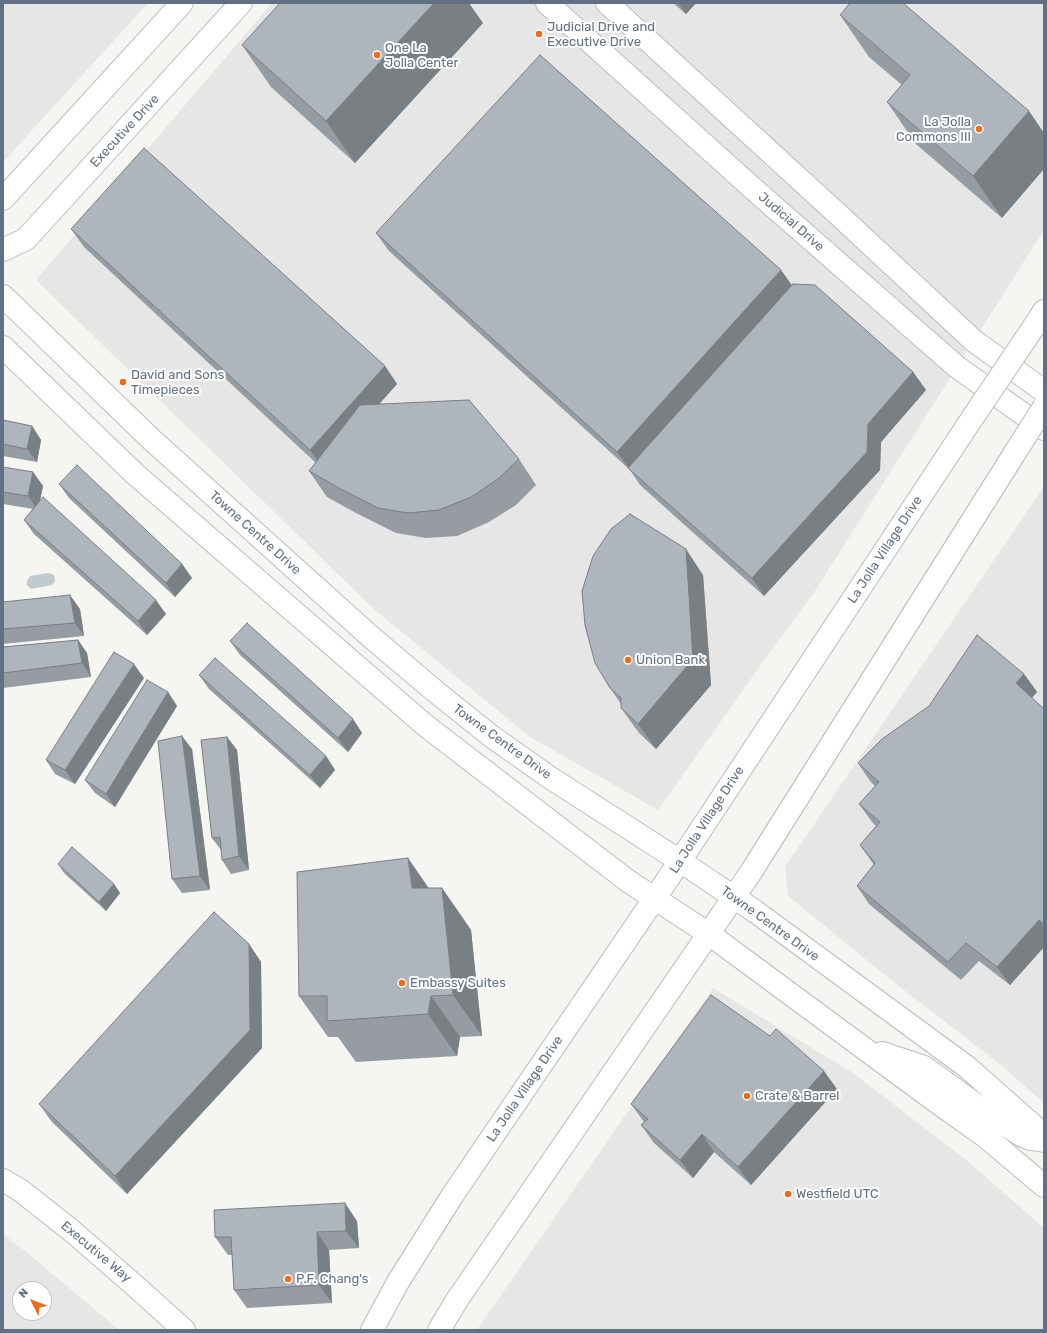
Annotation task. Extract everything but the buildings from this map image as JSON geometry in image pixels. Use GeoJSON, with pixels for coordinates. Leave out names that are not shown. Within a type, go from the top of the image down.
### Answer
{"type":"FeatureCollection","features":[{"type":"Feature","properties":{"kind":"main road"},"geometry":{"type":"LineString","coordinates":[[3,199],[182,3]]}},
{"type":"Feature","properties":{"kind":"main road","name":"Executive Drive"},"geometry":{"type":"LineString","coordinates":[[3,250],[26,239],[241,3]]}},
{"type":"Feature","properties":{"kind":"main road","name":"Judicial Drive"},"geometry":{"type":"LineString","coordinates":[[547,3],[758,193],[957,367],[1044,429]]}},
{"type":"Feature","properties":{"kind":"main road"},"geometry":{"type":"LineString","coordinates":[[607,3],[848,223],[974,341],[1044,391]]}},
{"type":"Feature","properties":{"kind":"main road","name":"Towne Centre Drive"},"geometry":{"type":"LineString","coordinates":[[3,296],[152,440],[371,637],[430,687],[491,736],[556,781],[756,912],[967,1067],[1044,1135]]}},
{"type":"Feature","properties":{"kind":"main road","name":"La Jolla Village Drive"},"geometry":{"type":"LineString","coordinates":[[372,1330],[398,1282],[452,1196],[680,861],[973,417],[1039,320]]}},
{"type":"Feature","properties":{"kind":"main road"},"geometry":{"type":"LineString","coordinates":[[3,347],[135,474],[426,726],[628,881],[709,934],[986,1137],[1044,1186]]}},
{"type":"Feature","properties":{"kind":"main road"},"geometry":{"type":"LineString","coordinates":[[439,1330],[462,1294],[751,872],[1044,407]]}},
{"type":"Feature","properties":{"kind":"main road"},"geometry":{"type":"LineString","coordinates":[[862,1046],[924,1067],[1021,1135],[1031,1139],[1044,1141]]}},
{"type":"Feature","properties":{"kind":"main road","name":"Executive Way"},"geometry":{"type":"LineString","coordinates":[[3,1180],[20,1190],[72,1231],[184,1330]]}},
{"type":"Feature","properties":{"kind":"shaded area"},"geometry":{"type":"Polygon","coordinates":[[[3,3],[148,3],[3,162],[3,3]]]}},
{"type":"Feature","properties":{"kind":"shaded area"},"geometry":{"type":"Polygon","coordinates":[[[272,3],[1044,3],[1044,230],[813,594],[658,810],[530,737],[376,611],[36,280],[272,3]]]}},
{"type":"Feature","properties":{"kind":"shaded area"},"geometry":{"type":"Polygon","coordinates":[[[1043,488],[1044,1103],[1001,1065],[891,980],[788,896],[785,867],[1043,488]]]}},
{"type":"Feature","properties":{"kind":"shaded area"},"geometry":{"type":"Polygon","coordinates":[[[49,573],[54,575],[55,581],[52,585],[31,589],[27,585],[27,581],[30,576],[49,573]]]}},
{"type":"Feature","properties":{"kind":"shaded area","name":"Westfield UTC"},"geometry":{"type":"Polygon","coordinates":[[[713,988],[853,1073],[965,1159],[1044,1228],[1044,1330],[477,1330],[713,988]]]}},
{"type":"Feature","properties":{"kind":"shaded area"},"geometry":{"type":"Polygon","coordinates":[[[3,1234],[30,1255],[119,1330],[3,1330],[3,1234]]]}},
{"type":"Feature","properties":{"kind":"place","name":"Judicial Drive and Executive Drive"},"geometry":{"type":"Point","coordinates":[539,34]}},
{"type":"Feature","properties":{"kind":"place","name":"One La Jolla Center"},"geometry":{"type":"Point","coordinates":[377,55]}},
{"type":"Feature","properties":{"kind":"place","name":"La Jolla Commons III"},"geometry":{"type":"Point","coordinates":[979,129]}},
{"type":"Feature","properties":{"kind":"place","name":"David and Sons Timepieces"},"geometry":{"type":"Point","coordinates":[123,382]}},
{"type":"Feature","properties":{"kind":"place","name":"Union Bank"},"geometry":{"type":"Point","coordinates":[628,660]}},
{"type":"Feature","properties":{"kind":"place","name":"Embassy Suites"},"geometry":{"type":"Point","coordinates":[402,983]}},
{"type":"Feature","properties":{"kind":"place","name":"Crate & Barrel"},"geometry":{"type":"Point","coordinates":[747,1096]}},
{"type":"Feature","properties":{"kind":"place","name":"Westfield UTC"},"geometry":{"type":"Point","coordinates":[788,1194]}},
{"type":"Feature","properties":{"kind":"place","name":"P.F. Chang's"},"geometry":{"type":"Point","coordinates":[288,1279]}}]}
